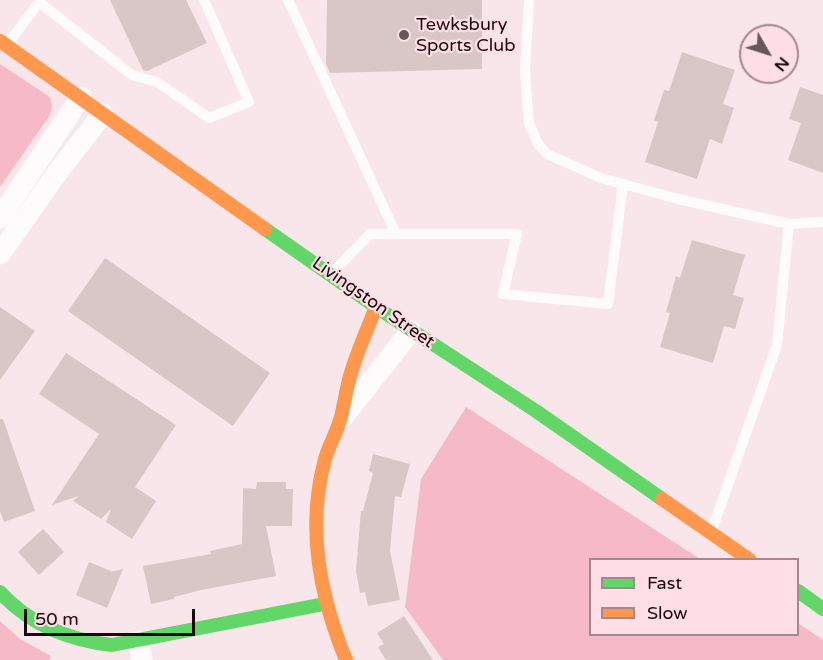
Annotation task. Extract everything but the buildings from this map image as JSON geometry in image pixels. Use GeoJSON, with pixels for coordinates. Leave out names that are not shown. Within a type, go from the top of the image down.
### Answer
{"type":"FeatureCollection","features":[{"type":"Feature","properties":{"kind":"street","name":"Livingston Street"},"geometry":{"type":"LineString","coordinates":[[3,43],[376,307],[536,411],[747,558]]}},
{"type":"Feature","properties":{"kind":"street"},"geometry":{"type":"LineString","coordinates":[[0,218],[81,97]]}},
{"type":"Feature","properties":{"kind":"street"},"geometry":{"type":"LineString","coordinates":[[0,254],[60,169],[103,114]]}},
{"type":"Feature","properties":{"kind":"street"},"geometry":{"type":"LineString","coordinates":[[346,660],[324,604],[318,574],[316,508],[324,461],[339,422],[350,375],[376,307]]}},
{"type":"Feature","properties":{"kind":"street"},"geometry":{"type":"LineString","coordinates":[[339,422],[411,331]]}},
{"type":"Feature","properties":{"kind":"street"},"geometry":{"type":"LineString","coordinates":[[0,592],[33,622],[57,633],[90,643],[140,650],[324,604]]}},
{"type":"Feature","properties":{"kind":"street"},"geometry":{"type":"LineString","coordinates":[[799,592],[823,609]]}},
{"type":"Feature","properties":{"kind":"lane"},"geometry":{"type":"LineString","coordinates":[[3,43],[39,2],[132,75],[157,82],[209,118],[249,102],[204,0]]}},
{"type":"Feature","properties":{"kind":"lane"},"geometry":{"type":"LineString","coordinates":[[288,0],[396,234]]}},
{"type":"Feature","properties":{"kind":"lane"},"geometry":{"type":"LineString","coordinates":[[529,0],[525,71],[529,123],[538,144],[547,154],[602,178],[678,199],[789,224],[823,222]]}},
{"type":"Feature","properties":{"kind":"lane"},"geometry":{"type":"LineString","coordinates":[[330,274],[370,234],[517,234],[504,294],[608,304],[623,184]]}},
{"type":"Feature","properties":{"kind":"lane"},"geometry":{"type":"LineString","coordinates":[[710,532],[777,345],[789,224]]}},
{"type":"Feature","properties":{"kind":"shaded area"},"geometry":{"type":"Polygon","coordinates":[[[0,64],[50,97],[52,106],[50,115],[0,187],[0,64]]]}},
{"type":"Feature","properties":{"kind":"shaded area"},"geometry":{"type":"Polygon","coordinates":[[[466,407],[698,558],[589,558],[589,636],[799,636],[799,624],[823,640],[823,660],[443,660],[405,607],[421,479],[466,407]]]}},
{"type":"Feature","properties":{"kind":"shaded area"},"geometry":{"type":"Polygon","coordinates":[[[0,621],[20,639],[51,656],[49,660],[0,660],[0,621]]]}},
{"type":"Feature","properties":{"kind":"traffic: fast"},"geometry":{"type":"LineString","coordinates":[[265,229],[382,311],[536,411],[662,499]]}},
{"type":"Feature","properties":{"kind":"traffic: fast"},"geometry":{"type":"LineString","coordinates":[[0,592],[24,614],[51,629],[80,639],[112,645],[324,604]]}},
{"type":"Feature","properties":{"kind":"traffic: fast"},"geometry":{"type":"LineString","coordinates":[[799,592],[823,609]]}},
{"type":"Feature","properties":{"kind":"traffic: slow"},"geometry":{"type":"LineString","coordinates":[[0,41],[265,229]]}},
{"type":"Feature","properties":{"kind":"traffic: slow"},"geometry":{"type":"LineString","coordinates":[[346,660],[329,611],[319,561],[316,536],[319,485],[325,459],[340,420],[353,367],[376,307]]}},
{"type":"Feature","properties":{"kind":"traffic: slow"},"geometry":{"type":"LineString","coordinates":[[662,499],[747,558]]}},
{"type":"Feature","properties":{"kind":"place","name":"Tewksbury Sports Club"},"geometry":{"type":"Point","coordinates":[404,35]}}]}
